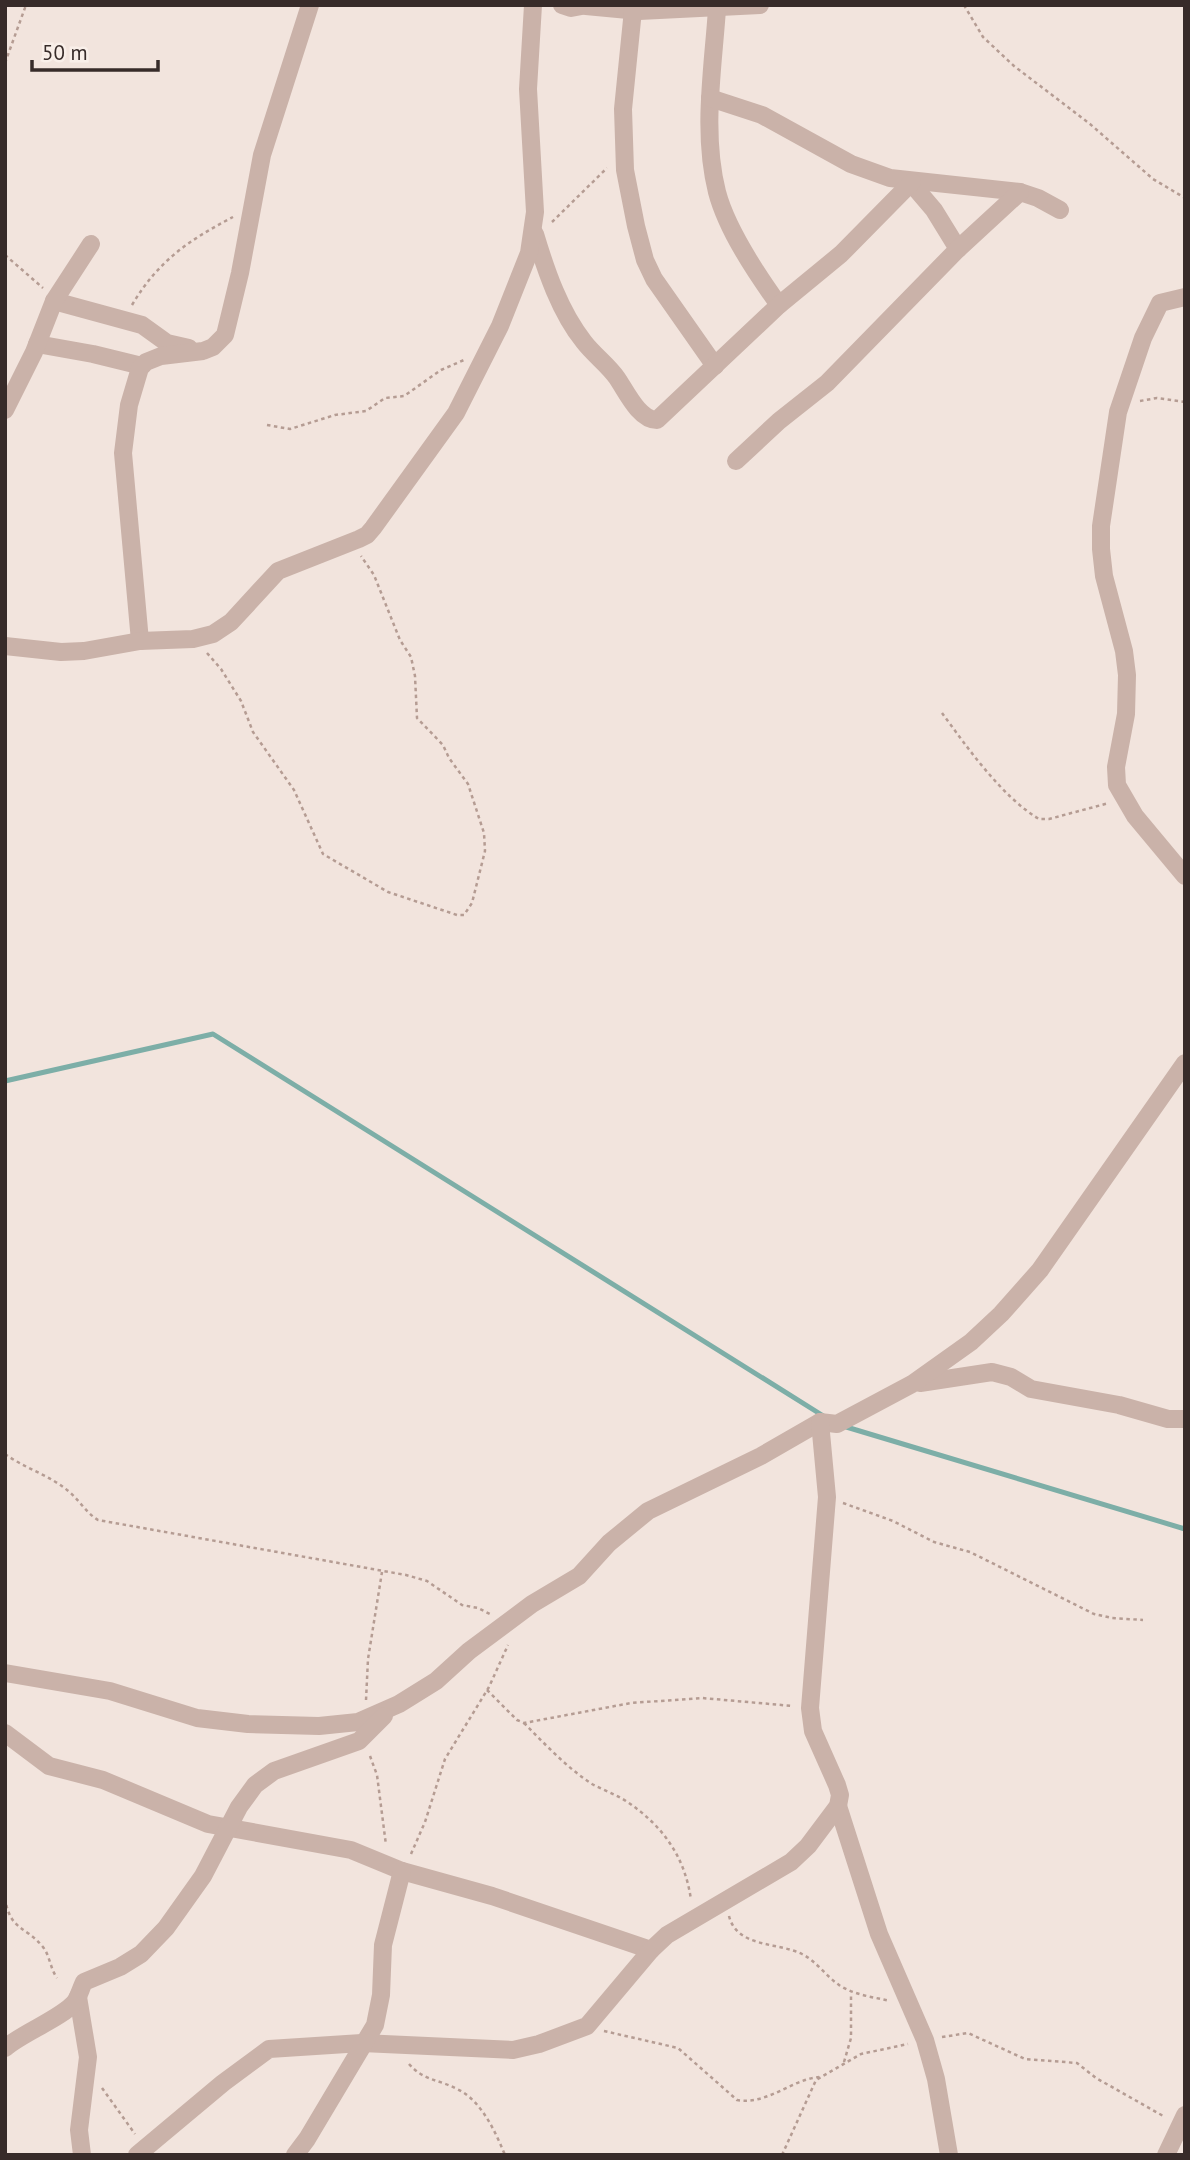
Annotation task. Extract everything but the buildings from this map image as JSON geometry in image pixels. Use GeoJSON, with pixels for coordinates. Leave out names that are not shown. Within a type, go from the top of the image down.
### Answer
{"type":"FeatureCollection","features":[{"type":"Feature","properties":{"kind":"street"},"geometry":{"type":"LineString","coordinates":[[140,641],[123,453],[129,405],[142,366],[146,362],[161,356],[203,351],[220,341],[229,325],[262,155],[310,5]]}},
{"type":"Feature","properties":{"kind":"street"},"geometry":{"type":"LineString","coordinates":[[5,646],[61,652],[84,651],[140,641],[192,639],[221,630],[278,571],[367,535],[456,413],[500,326],[529,253],[534,232],[535,198],[528,89],[533,5]]}},
{"type":"Feature","properties":{"kind":"street"},"geometry":{"type":"LineString","coordinates":[[562,5],[571,8],[586,6],[633,10],[717,9],[760,5]]}},
{"type":"Feature","properties":{"kind":"street"},"geometry":{"type":"LineString","coordinates":[[717,9],[709,136],[718,194],[752,268],[779,305]]}},
{"type":"Feature","properties":{"kind":"street"},"geometry":{"type":"LineString","coordinates":[[633,10],[624,109],[625,170],[645,260],[668,301],[715,366]]}},
{"type":"Feature","properties":{"kind":"street"},"geometry":{"type":"LineString","coordinates":[[710,99],[762,115],[850,163],[890,178],[1020,192],[1060,210]]}},
{"type":"Feature","properties":{"kind":"street"},"geometry":{"type":"LineString","coordinates":[[534,232],[546,271],[575,329],[648,418],[659,419],[779,305],[841,254],[911,182]]}},
{"type":"Feature","properties":{"kind":"street"},"geometry":{"type":"LineString","coordinates":[[911,182],[934,210],[958,249]]}},
{"type":"Feature","properties":{"kind":"street"},"geometry":{"type":"LineString","coordinates":[[736,461],[779,421],[827,383],[958,249],[1020,192]]}},
{"type":"Feature","properties":{"kind":"street"},"geometry":{"type":"LineString","coordinates":[[5,410],[37,344],[54,301],[91,244]]}},
{"type":"Feature","properties":{"kind":"street"},"geometry":{"type":"LineString","coordinates":[[1185,298],[1163,301],[1143,338],[1112,441],[1101,526],[1104,576],[1124,651],[1127,675],[1126,714],[1116,767],[1117,785],[1123,799],[1156,844],[1185,876]]}},
{"type":"Feature","properties":{"kind":"street"},"geometry":{"type":"LineString","coordinates":[[54,301],[142,325],[167,343],[203,351]]}},
{"type":"Feature","properties":{"kind":"street"},"geometry":{"type":"LineString","coordinates":[[37,344],[142,366]]}},
{"type":"Feature","properties":{"kind":"street"},"geometry":{"type":"LineString","coordinates":[[5,1673],[110,1691],[197,1718],[248,1724],[319,1726],[367,1720],[394,1707],[436,1681],[532,1604],[579,1576],[609,1543],[648,1511],[740,1467],[820,1422],[837,1424],[912,1384],[971,1342],[1001,1314],[1040,1270],[1185,1063]]}},
{"type":"Feature","properties":{"kind":"street"},"geometry":{"type":"LineString","coordinates":[[912,1384],[992,1372],[1011,1377],[1031,1388],[1119,1405],[1168,1419],[1185,1419]]}},
{"type":"Feature","properties":{"kind":"street"},"geometry":{"type":"LineString","coordinates":[[141,2151],[269,2049],[362,2043],[513,2050],[539,2044],[587,2026],[651,1950],[667,1935],[791,1862],[808,1846],[838,1806],[840,1795],[813,1731],[810,1708],[827,1497],[820,1422]]}},
{"type":"Feature","properties":{"kind":"street"},"geometry":{"type":"LineString","coordinates":[[5,2048],[69,2008],[78,1997],[84,1982],[120,1967],[141,1954],[166,1928],[203,1876],[239,1807],[255,1785],[274,1771],[362,1739],[394,1707]]}},
{"type":"Feature","properties":{"kind":"street"},"geometry":{"type":"LineString","coordinates":[[5,1733],[49,1766],[103,1780],[208,1824],[351,1850],[395,1868],[492,1896],[651,1950]]}},
{"type":"Feature","properties":{"kind":"street"},"geometry":{"type":"LineString","coordinates":[[838,1806],[879,1934],[925,2040],[936,2079],[949,2155]]}},
{"type":"Feature","properties":{"kind":"street"},"geometry":{"type":"LineString","coordinates":[[295,2155],[375,2025],[381,1995],[383,1945],[395,1868]]}},
{"type":"Feature","properties":{"kind":"street"},"geometry":{"type":"LineString","coordinates":[[78,1997],[88,2065],[80,2116],[82,2155]]}},
{"type":"Feature","properties":{"kind":"street"},"geometry":{"type":"LineString","coordinates":[[1166,2155],[1182,2121]]}},
{"type":"Feature","properties":{"kind":"path"},"geometry":{"type":"LineString","coordinates":[[5,63],[26,5]]}},
{"type":"Feature","properties":{"kind":"path"},"geometry":{"type":"LineString","coordinates":[[964,5],[983,37],[1014,66],[1090,124],[1153,179],[1185,198]]}},
{"type":"Feature","properties":{"kind":"path"},"geometry":{"type":"LineString","coordinates":[[534,232],[557,218],[600,177],[624,146]]}},
{"type":"Feature","properties":{"kind":"path"},"geometry":{"type":"LineString","coordinates":[[127,321],[132,305],[145,283],[161,265],[187,242],[253,204]]}},
{"type":"Feature","properties":{"kind":"path"},"geometry":{"type":"LineString","coordinates":[[5,255],[34,279],[54,301]]}},
{"type":"Feature","properties":{"kind":"path"},"geometry":{"type":"LineString","coordinates":[[267,425],[290,429],[335,415],[366,411],[385,398],[404,396],[441,370],[487,352]]}},
{"type":"Feature","properties":{"kind":"path"},"geometry":{"type":"LineString","coordinates":[[1121,404],[1157,398],[1185,402]]}},
{"type":"Feature","properties":{"kind":"path"},"geometry":{"type":"LineString","coordinates":[[192,639],[213,658],[242,701],[253,732],[294,790],[323,854],[388,892],[453,914],[464,915],[472,903],[485,851],[486,842],[480,816],[468,784],[443,745],[417,718],[415,676],[411,657],[400,640],[368,563],[349,543]]}},
{"type":"Feature","properties":{"kind":"path"},"geometry":{"type":"LineString","coordinates":[[942,713],[976,759],[1038,819],[1049,819],[1123,799]]}},
{"type":"Feature","properties":{"kind":"path"},"geometry":{"type":"LineString","coordinates":[[5,1454],[66,1489],[88,1514],[98,1520],[427,1581],[462,1605],[478,1608],[508,1622]]}},
{"type":"Feature","properties":{"kind":"path"},"geometry":{"type":"LineString","coordinates":[[827,1497],[893,1521],[934,1542],[970,1552],[1094,1614],[1143,1620]]}},
{"type":"Feature","properties":{"kind":"path"},"geometry":{"type":"LineString","coordinates":[[351,1722],[365,1705],[382,1572]]}},
{"type":"Feature","properties":{"kind":"path"},"geometry":{"type":"LineString","coordinates":[[395,1868],[425,1822],[445,1759],[487,1690],[509,1643]]}},
{"type":"Feature","properties":{"kind":"path"},"geometry":{"type":"LineString","coordinates":[[487,1690],[517,1720],[524,1723],[591,1783],[627,1802],[664,1832],[687,1876],[693,1919]]}},
{"type":"Feature","properties":{"kind":"path"},"geometry":{"type":"LineString","coordinates":[[524,1723],[631,1703],[702,1698],[810,1708]]}},
{"type":"Feature","properties":{"kind":"path"},"geometry":{"type":"LineString","coordinates":[[362,1739],[377,1775],[395,1868]]}},
{"type":"Feature","properties":{"kind":"path"},"geometry":{"type":"LineString","coordinates":[[5,1898],[9,1916],[43,1947],[51,1970],[57,1978]]}},
{"type":"Feature","properties":{"kind":"path"},"geometry":{"type":"LineString","coordinates":[[725,1899],[731,1923],[743,1937],[804,1955],[851,1992],[910,2006]]}},
{"type":"Feature","properties":{"kind":"path"},"geometry":{"type":"LineString","coordinates":[[844,2063],[851,2038],[851,1992]]}},
{"type":"Feature","properties":{"kind":"path"},"geometry":{"type":"LineString","coordinates":[[587,2026],[678,2048],[737,2100],[748,2102],[764,2098],[804,2079],[821,2077]]}},
{"type":"Feature","properties":{"kind":"path"},"geometry":{"type":"LineString","coordinates":[[782,2155],[816,2080],[862,2054],[968,2033],[1025,2059],[1077,2063],[1096,2078],[1182,2121]]}},
{"type":"Feature","properties":{"kind":"path"},"geometry":{"type":"LineString","coordinates":[[393,2045],[425,2078],[458,2089],[475,2103],[498,2138],[505,2155]]}},
{"type":"Feature","properties":{"kind":"path"},"geometry":{"type":"LineString","coordinates":[[88,2065],[141,2151]]}},
{"type":"Feature","properties":{"kind":"waterway"},"geometry":{"type":"LineString","coordinates":[[5,1081],[213,1034],[825,1417]]}},
{"type":"Feature","properties":{"kind":"waterway"},"geometry":{"type":"LineString","coordinates":[[843,1426],[1185,1529]]}}]}
